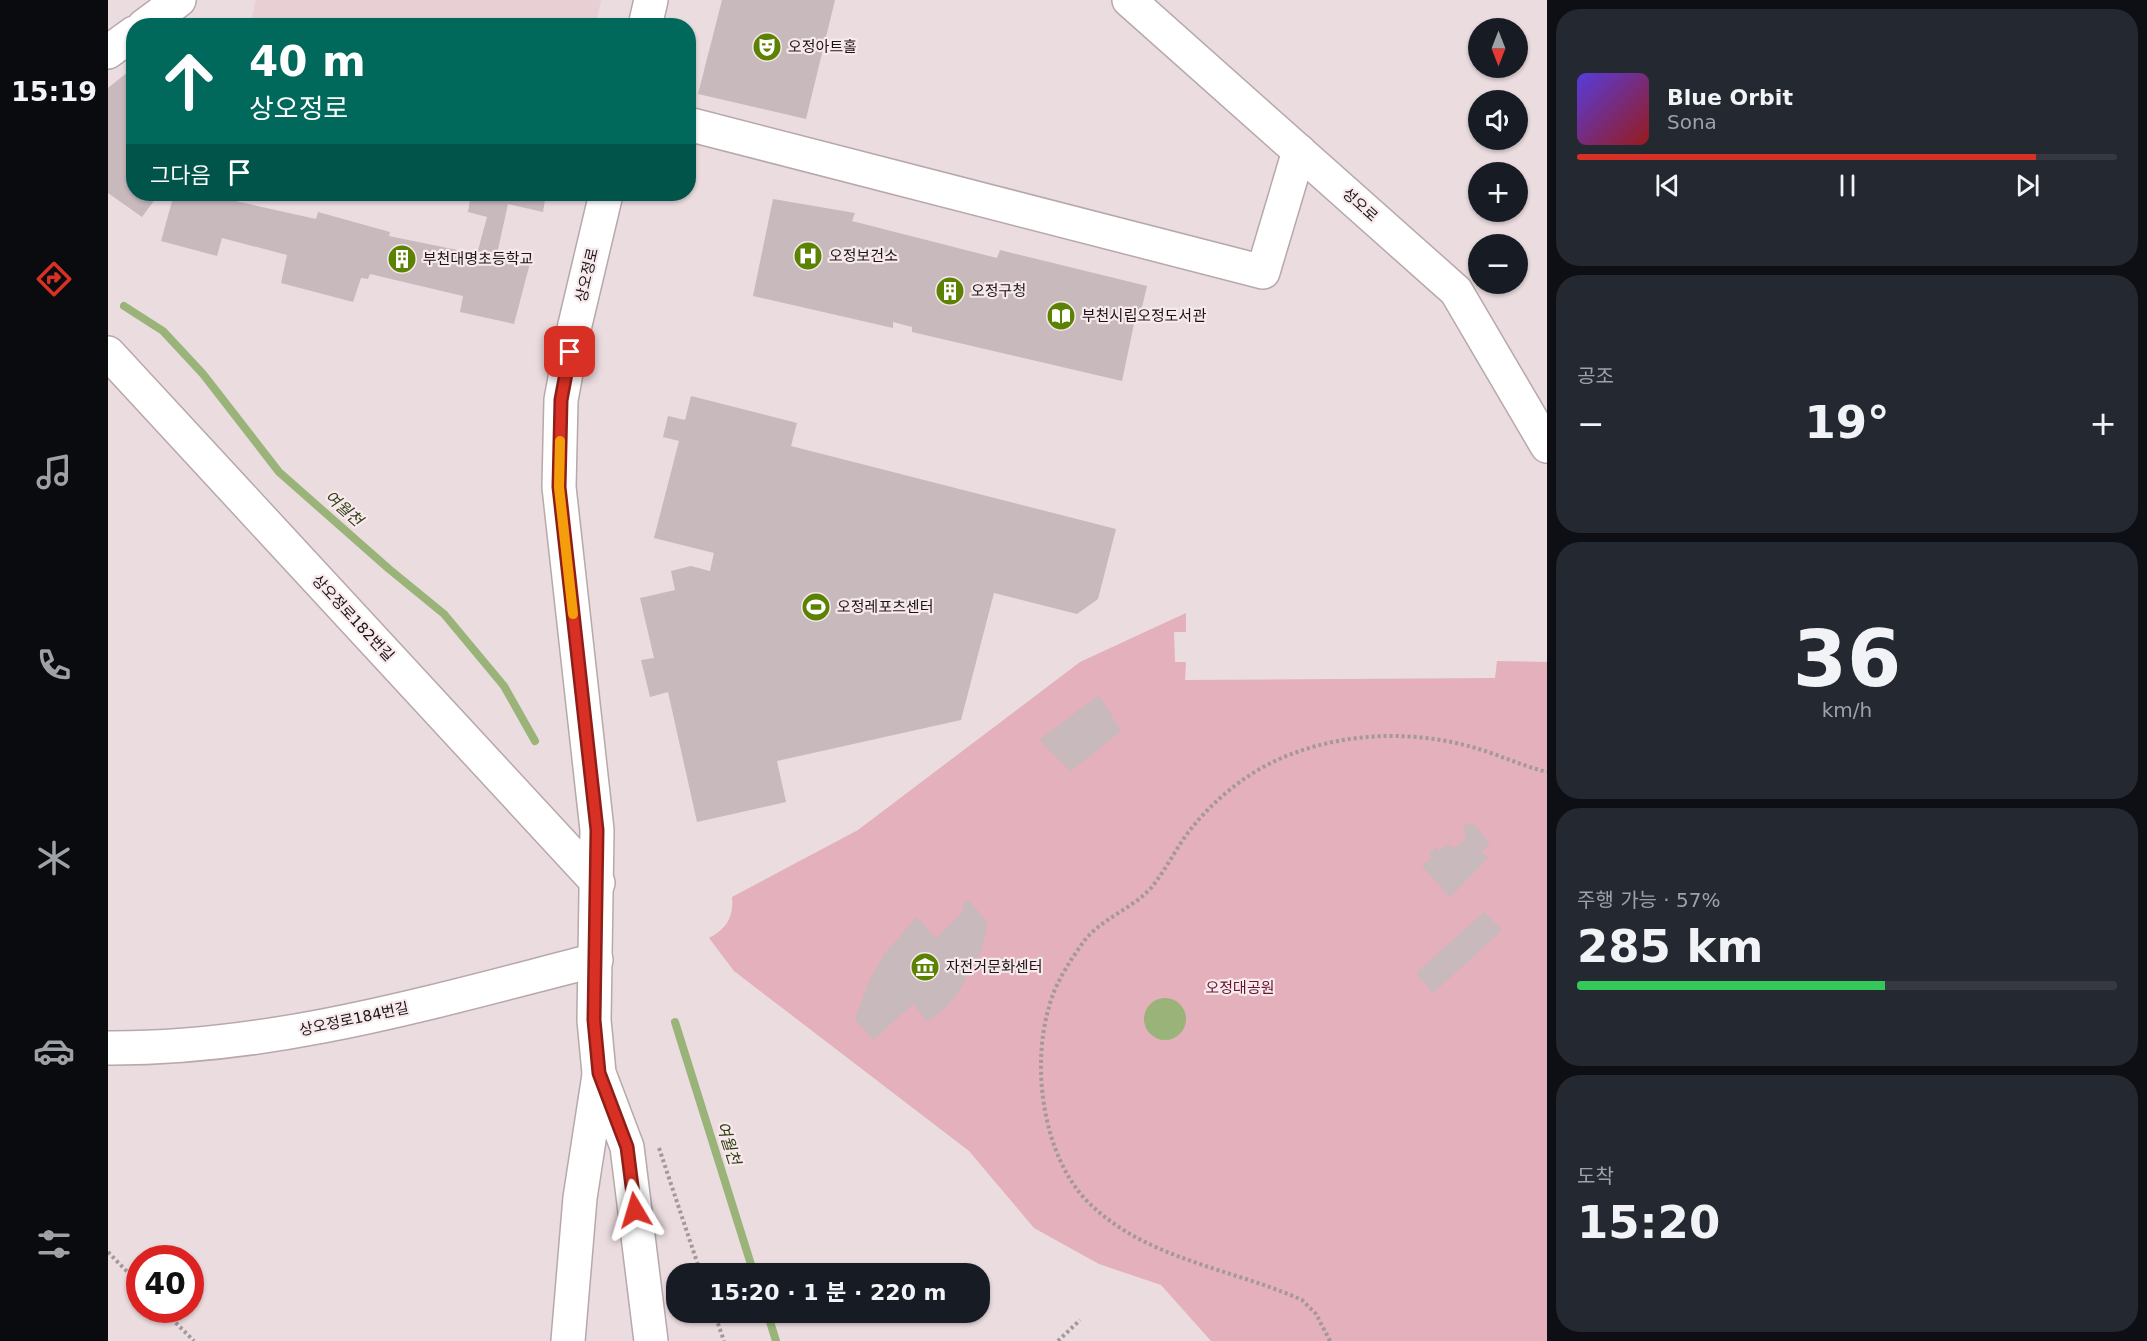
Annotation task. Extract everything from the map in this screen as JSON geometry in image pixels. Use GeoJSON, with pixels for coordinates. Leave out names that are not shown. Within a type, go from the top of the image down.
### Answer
{"type":"FeatureCollection","features":[{"type":"Feature","properties":{"kind":"street"},"geometry":{"type":"LineString","coordinates":[[154,18],[178,0]]}},
{"type":"Feature","properties":{"kind":"street"},"geometry":{"type":"LineString","coordinates":[[647,18],[651,0]]}},
{"type":"Feature","properties":{"kind":"street","name":"성오로"},"geometry":{"type":"LineString","coordinates":[[1129,0],[1456,291],[1547,446]]}},
{"type":"Feature","properties":{"kind":"street"},"geometry":{"type":"LineString","coordinates":[[108,52],[126,39]]}},
{"type":"Feature","properties":{"kind":"street"},"geometry":{"type":"LineString","coordinates":[[696,126],[1263,272],[1299,151]]}},
{"type":"Feature","properties":{"kind":"street","name":"상오정로"},"geometry":{"type":"LineString","coordinates":[[599,1073],[594,1020],[598,883],[597,830],[559,487],[561,400],[574,329],[604,201]]}},
{"type":"Feature","properties":{"kind":"street","name":"상오정로182번길"},"geometry":{"type":"LineString","coordinates":[[108,353],[598,883]]}},
{"type":"Feature","properties":{"kind":"street","name":"상오정로184번길"},"geometry":{"type":"LineString","coordinates":[[108,1048],[270,1037],[384,1014],[596,960]]}},
{"type":"Feature","properties":{"kind":"street"},"geometry":{"type":"LineString","coordinates":[[568,1341],[580,1198],[599,1073]]}},
{"type":"Feature","properties":{"kind":"street"},"geometry":{"type":"LineString","coordinates":[[599,1073],[627,1147],[651,1341]]}},
{"type":"Feature","properties":{"kind":"path"},"geometry":{"type":"LineString","coordinates":[[1330,1341],[1316,1314],[1302,1300],[1273,1288],[1161,1251],[1120,1228],[1088,1202],[1075,1186],[1055,1152],[1048,1130],[1043,1083],[1042,1040],[1049,1006],[1070,961],[1086,940],[1106,920],[1149,890],[1186,835],[1210,808],[1241,780],[1295,752],[1360,737],[1396,735],[1452,742],[1547,772]]}},
{"type":"Feature","properties":{"kind":"path"},"geometry":{"type":"LineString","coordinates":[[108,1252],[126,1271]]}},
{"type":"Feature","properties":{"kind":"path"},"geometry":{"type":"LineString","coordinates":[[1058,1341],[1080,1320]]}},
{"type":"Feature","properties":{"kind":"path"},"geometry":{"type":"LineString","coordinates":[[176,1323],[194,1341]]}},
{"type":"Feature","properties":{"kind":"path"},"geometry":{"type":"LineString","coordinates":[[718,1323],[724,1341]]}},
{"type":"Feature","properties":{"kind":"shaded area"},"geometry":{"type":"Polygon","coordinates":[[[256,0],[601,0],[597,18],[252,18],[256,0]]]}},
{"type":"Feature","properties":{"kind":"shaded area"},"geometry":{"type":"Polygon","coordinates":[[[1165,998],[1173,999],[1180,1004],[1185,1011],[1185,1027],[1180,1034],[1173,1039],[1165,1040],[1157,1039],[1150,1034],[1145,1027],[1144,1019],[1145,1011],[1150,1004],[1157,999],[1165,998]]]}},
{"type":"Feature","properties":{"kind":"green space","name":"오정대공원"},"geometry":{"type":"Polygon","coordinates":[[[1186,613],[1186,632],[1174,632],[1175,662],[1186,662],[1185,680],[1495,678],[1497,661],[1547,662],[1547,1341],[1211,1341],[1161,1285],[1099,1264],[1034,1228],[969,1151],[734,971],[709,938],[728,921],[732,910],[732,897],[858,830],[1080,662],[1186,613]]]}},
{"type":"Feature","properties":{"kind":"building","name":"오정아트홀"},"geometry":{"type":"Polygon","coordinates":[[[722,0],[835,0],[806,119],[698,94],[722,0]]]}},
{"type":"Feature","properties":{"kind":"building"},"geometry":{"type":"Polygon","coordinates":[[[126,73],[126,201],[154,201],[142,217],[108,193],[108,88],[126,73]]]}},
{"type":"Feature","properties":{"kind":"building","name":"오정구청"},"geometry":{"type":"Polygon","coordinates":[[[773,199],[855,213],[852,221],[997,258],[1000,250],[1147,286],[1139,320],[1135,319],[1122,381],[912,332],[912,327],[893,322],[893,328],[753,296],[773,199]]]}},
{"type":"Feature","properties":{"kind":"building","name":"부천대명초등학교"},"geometry":{"type":"Polygon","coordinates":[[[172,201],[235,201],[316,219],[318,212],[390,232],[389,236],[477,254],[487,217],[468,212],[470,201],[545,201],[543,212],[508,204],[497,254],[530,263],[514,324],[460,312],[463,296],[370,274],[368,279],[361,278],[353,302],[281,283],[287,255],[222,238],[217,256],[161,241],[172,201]]]}},
{"type":"Feature","properties":{"kind":"building","name":"오정레포츠센터"},"geometry":{"type":"Polygon","coordinates":[[[691,396],[797,423],[791,446],[1116,529],[1098,599],[1077,614],[994,593],[961,720],[777,761],[786,802],[697,822],[668,692],[650,697],[641,660],[654,658],[640,598],[675,590],[671,571],[691,566],[710,571],[714,553],[654,538],[679,441],[663,437],[668,416],[685,420],[691,396]]]}},
{"type":"Feature","properties":{"kind":"building"},"geometry":{"type":"Polygon","coordinates":[[[1099,695],[1121,731],[1071,771],[1039,740],[1099,695]]]}},
{"type":"Feature","properties":{"kind":"building"},"geometry":{"type":"Polygon","coordinates":[[[1474,824],[1490,844],[1482,852],[1488,858],[1450,897],[1422,866],[1432,857],[1429,853],[1436,847],[1439,851],[1448,844],[1454,848],[1466,839],[1463,827],[1474,824]]]}},
{"type":"Feature","properties":{"kind":"building","name":"자전거문화센터"},"geometry":{"type":"Polygon","coordinates":[[[969,900],[987,922],[986,933],[981,952],[960,989],[948,1005],[928,1022],[913,1004],[873,1040],[855,1019],[869,981],[885,953],[917,917],[936,938],[964,911],[961,907],[969,900]]]}},
{"type":"Feature","properties":{"kind":"building"},"geometry":{"type":"Polygon","coordinates":[[[1484,912],[1502,930],[1433,993],[1416,973],[1484,912]]]}},
{"type":"Feature","properties":{"kind":"waterway","name":"여월천"},"geometry":{"type":"LineString","coordinates":[[124,306],[163,331],[203,374],[279,472],[444,614],[504,686],[535,741]]}},
{"type":"Feature","properties":{"kind":"waterway","name":"여월천"},"geometry":{"type":"LineString","coordinates":[[675,1022],[751,1263]]}},
{"type":"Feature","properties":{"kind":"waterway","name":"여월천"},"geometry":{"type":"LineString","coordinates":[[770,1323],[776,1341]]}},
{"type":"Feature","properties":{"kind":"slow traffic"},"geometry":{"type":"LineString","coordinates":[[560,441],[559,487],[573,614]]}},
{"type":"Feature","properties":{"kind":"place","name":"오정아트홀"},"geometry":{"type":"Point","coordinates":[767,47]}},
{"type":"Feature","properties":{"kind":"place","name":"오정보건소"},"geometry":{"type":"Point","coordinates":[808,256]}},
{"type":"Feature","properties":{"kind":"place","name":"부천대명초등학교"},"geometry":{"type":"Point","coordinates":[402,259]}},
{"type":"Feature","properties":{"kind":"place","name":"오정구청"},"geometry":{"type":"Point","coordinates":[950,291]}},
{"type":"Feature","properties":{"kind":"place","name":"부천시립오정도서관"},"geometry":{"type":"Point","coordinates":[1061,316]}},
{"type":"Feature","properties":{"kind":"place","name":"오정레포츠센터"},"geometry":{"type":"Point","coordinates":[816,607]}},
{"type":"Feature","properties":{"kind":"place","name":"자전거문화센터"},"geometry":{"type":"Point","coordinates":[925,967]}},
{"type":"Feature","properties":{"kind":"route"},"geometry":{"type":"LineString","coordinates":[[570,352],[561,400],[559,487],[597,830],[598,883],[594,1020],[599,1073],[627,1147],[635,1210]]}}]}
